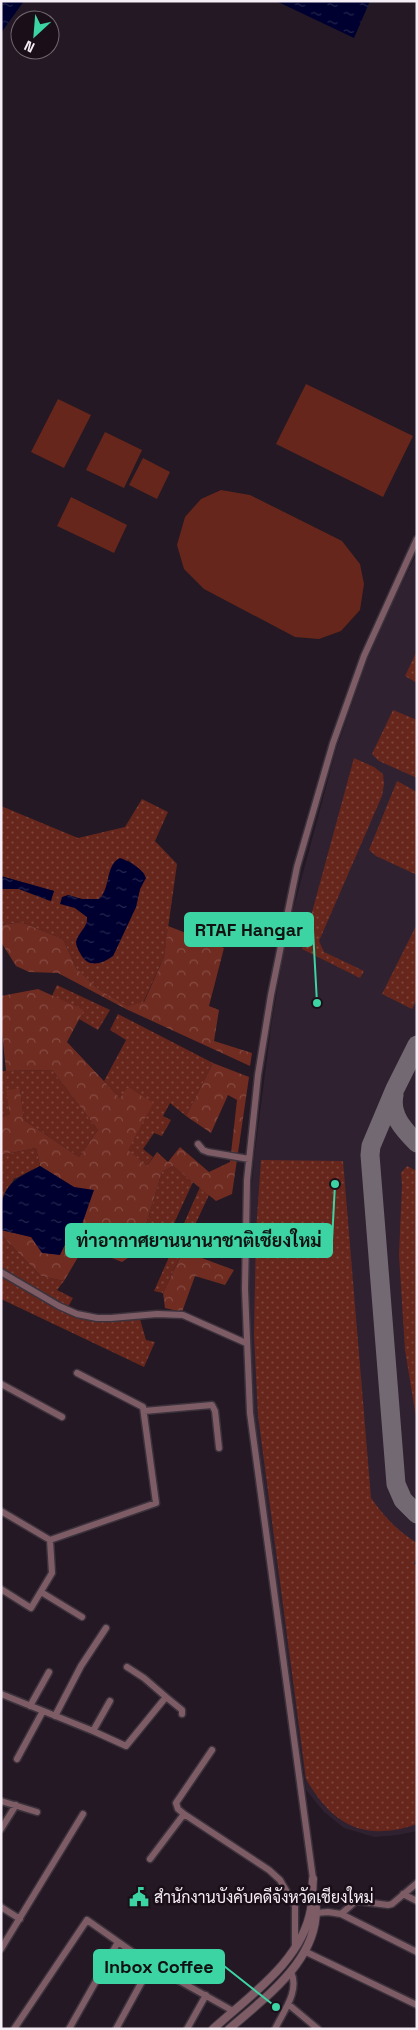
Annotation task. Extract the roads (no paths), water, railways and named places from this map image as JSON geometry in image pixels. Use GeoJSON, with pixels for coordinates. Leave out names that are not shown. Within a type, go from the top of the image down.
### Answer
{"type":"FeatureCollection","features":[{"type":"Feature","properties":{"kind":"street"},"geometry":{"type":"LineString","coordinates":[[229,2029],[280,1984],[292,1970],[304,1951],[314,1929],[316,1913],[250,1413],[246,1343],[245,1266],[249,1159],[258,1075],[271,995],[301,853],[333,743],[364,656],[417,539]]}},
{"type":"Feature","properties":{"kind":"street"},"geometry":{"type":"LineString","coordinates":[[198,1144],[203,1150],[208,1152],[249,1159]]}},
{"type":"Feature","properties":{"kind":"street"},"geometry":{"type":"LineString","coordinates":[[1,1272],[59,1306],[77,1314],[96,1318],[157,1314],[183,1315],[246,1343]]}},
{"type":"Feature","properties":{"kind":"street"},"geometry":{"type":"LineString","coordinates":[[1,1512],[50,1540],[156,1504],[143,1407],[76,1373]]}},
{"type":"Feature","properties":{"kind":"street"},"geometry":{"type":"LineString","coordinates":[[1,1384],[62,1417]]}},
{"type":"Feature","properties":{"kind":"street"},"geometry":{"type":"LineString","coordinates":[[144,1411],[212,1405],[215,1411],[219,1448]]}},
{"type":"Feature","properties":{"kind":"street"},"geometry":{"type":"LineString","coordinates":[[1,1589],[31,1608],[52,1573],[50,1540]]}},
{"type":"Feature","properties":{"kind":"street"},"geometry":{"type":"LineString","coordinates":[[41,1592],[82,1617]]}},
{"type":"Feature","properties":{"kind":"street"},"geometry":{"type":"LineString","coordinates":[[55,1716],[81,1666],[106,1628]]}},
{"type":"Feature","properties":{"kind":"street"},"geometry":{"type":"LineString","coordinates":[[127,1667],[144,1678],[182,1710],[182,1714]]}},
{"type":"Feature","properties":{"kind":"street"},"geometry":{"type":"LineString","coordinates":[[30,1706],[49,1672]]}},
{"type":"Feature","properties":{"kind":"street"},"geometry":{"type":"LineString","coordinates":[[1,1694],[126,1746],[166,1697]]}},
{"type":"Feature","properties":{"kind":"street"},"geometry":{"type":"LineString","coordinates":[[93,1731],[110,1700]]}},
{"type":"Feature","properties":{"kind":"street"},"geometry":{"type":"LineString","coordinates":[[17,1759],[43,1711]]}},
{"type":"Feature","properties":{"kind":"street"},"geometry":{"type":"LineString","coordinates":[[212,1750],[176,1803],[178,1809],[269,1870],[280,1880],[295,1906],[295,1947]]}},
{"type":"Feature","properties":{"kind":"street"},"geometry":{"type":"LineString","coordinates":[[1,1801],[37,1812]]}},
{"type":"Feature","properties":{"kind":"street"},"geometry":{"type":"LineString","coordinates":[[1,1829],[16,1805]]}},
{"type":"Feature","properties":{"kind":"street"},"geometry":{"type":"LineString","coordinates":[[1,1949],[83,1814]]}},
{"type":"Feature","properties":{"kind":"street"},"geometry":{"type":"LineString","coordinates":[[150,1859],[184,1814]]}},
{"type":"Feature","properties":{"kind":"street"},"geometry":{"type":"LineString","coordinates":[[213,2029],[261,1986],[285,1961],[295,1947],[304,1931],[311,1909],[313,1879]]}},
{"type":"Feature","properties":{"kind":"street"},"geometry":{"type":"LineString","coordinates":[[341,1914],[356,1901],[388,1905],[417,1882]]}},
{"type":"Feature","properties":{"kind":"street"},"geometry":{"type":"LineString","coordinates":[[403,1894],[417,1901]]}},
{"type":"Feature","properties":{"kind":"street"},"geometry":{"type":"LineString","coordinates":[[1,1907],[20,1919]]}},
{"type":"Feature","properties":{"kind":"street"},"geometry":{"type":"LineString","coordinates":[[316,1913],[332,1912],[341,1914],[417,1952]]}},
{"type":"Feature","properties":{"kind":"street"},"geometry":{"type":"LineString","coordinates":[[14,2029],[87,1920],[152,1965],[116,2029]]}},
{"type":"Feature","properties":{"kind":"street"},"geometry":{"type":"LineString","coordinates":[[69,2029],[118,1942]]}},
{"type":"Feature","properties":{"kind":"street"},"geometry":{"type":"LineString","coordinates":[[304,1951],[417,2005]]}},
{"type":"Feature","properties":{"kind":"street"},"geometry":{"type":"LineString","coordinates":[[275,2029],[288,2004],[294,1985],[292,1970],[285,1961]]}},
{"type":"Feature","properties":{"kind":"street"},"geometry":{"type":"LineString","coordinates":[[176,1979],[233,2011]]}},
{"type":"Feature","properties":{"kind":"street"},"geometry":{"type":"LineString","coordinates":[[187,2029],[206,1995]]}},
{"type":"Feature","properties":{"kind":"street"},"geometry":{"type":"LineString","coordinates":[[288,2004],[318,2029]]}},
{"type":"Feature","properties":{"kind":"water"},"geometry":{"type":"Polygon","coordinates":[[[1,1],[24,1],[18,10],[10,10],[10,20],[1,33],[1,1]]]}},
{"type":"Feature","properties":{"kind":"water"},"geometry":{"type":"Polygon","coordinates":[[[276,1],[370,1],[354,38],[276,1]]]}},
{"type":"Feature","properties":{"kind":"water"},"geometry":{"type":"Polygon","coordinates":[[[120,858],[135,866],[146,878],[140,889],[136,907],[113,956],[99,963],[90,963],[83,958],[76,943],[86,924],[87,917],[75,908],[60,904],[62,897],[68,895],[82,899],[99,899],[105,889],[112,866],[120,858]]]}},
{"type":"Feature","properties":{"kind":"water"},"geometry":{"type":"Polygon","coordinates":[[[1,876],[54,891],[51,901],[19,889],[1,889],[1,876]]]}},
{"type":"Feature","properties":{"kind":"water"},"geometry":{"type":"Polygon","coordinates":[[[40,1166],[74,1187],[94,1190],[81,1227],[71,1232],[60,1255],[42,1253],[31,1237],[1,1230],[2,1205],[7,1190],[18,1178],[40,1166]]]}},
{"type":"Feature","properties":{"kind":"place","name":"RTAF Hangar"},"geometry":{"type":"Point","coordinates":[317,1003]}},
{"type":"Feature","properties":{"kind":"place","name":"ท่าอากาศยานนานาชาติเชียงใหม่"},"geometry":{"type":"Point","coordinates":[335,1184]}},
{"type":"Feature","properties":{"kind":"place","name":"สำนักงานบังคับคดีจังหวัดเชียงใหม่"},"geometry":{"type":"Point","coordinates":[139,1897]}},
{"type":"Feature","properties":{"kind":"place","name":"Inbox Coffee"},"geometry":{"type":"Point","coordinates":[276,2007]}}]}
